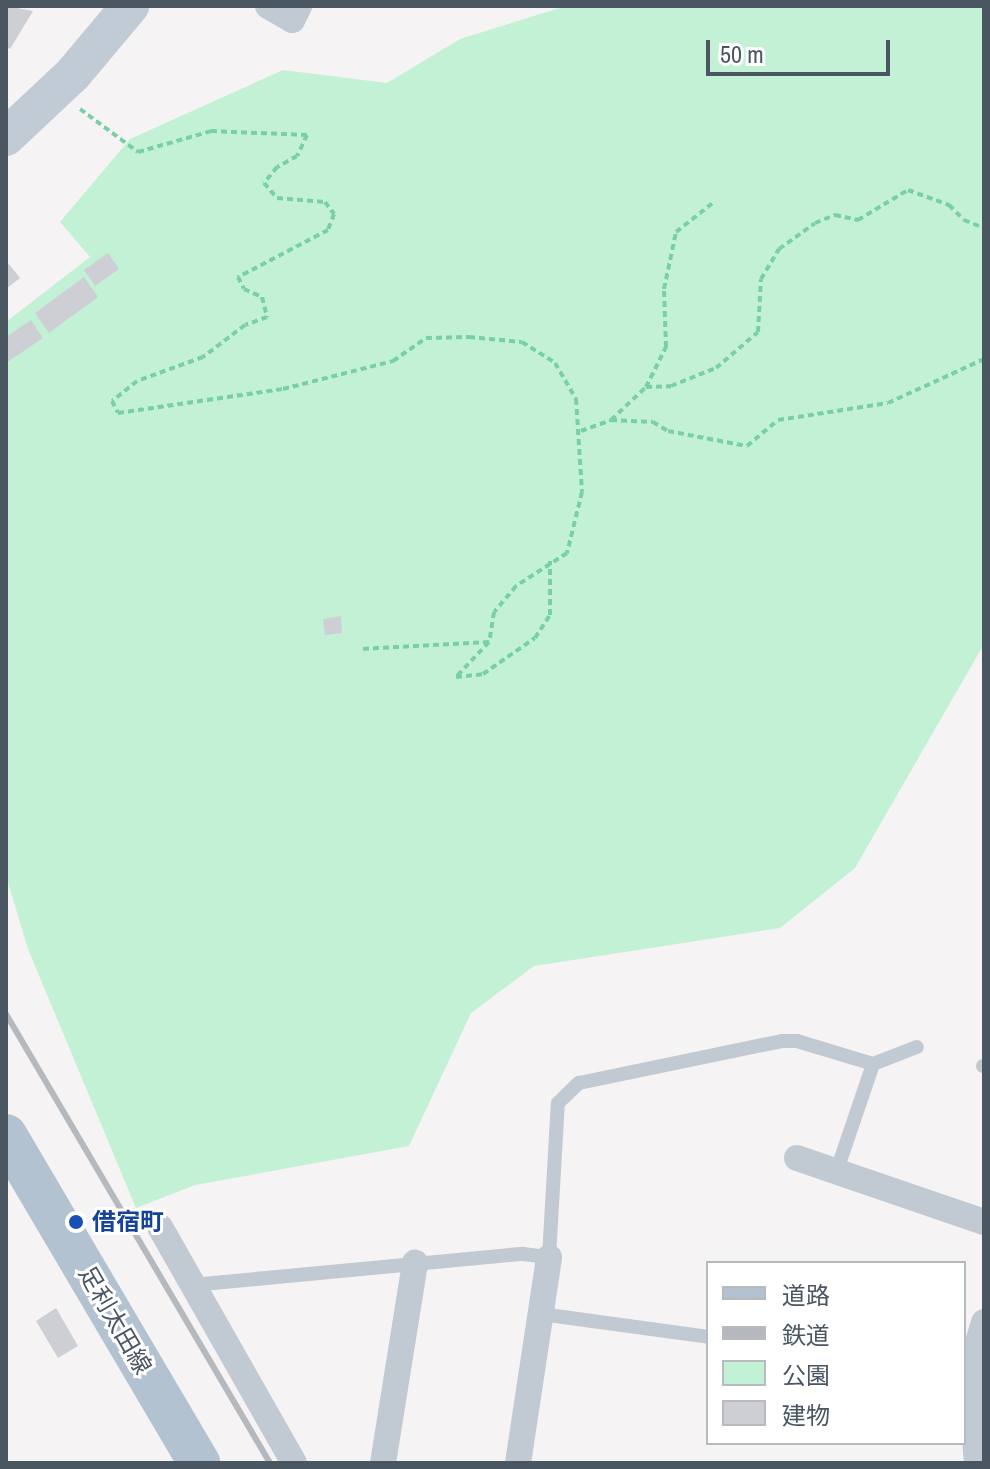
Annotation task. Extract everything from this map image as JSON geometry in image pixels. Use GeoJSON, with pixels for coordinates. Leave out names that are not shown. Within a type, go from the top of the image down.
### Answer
{"type":"FeatureCollection","features":[{"type":"Feature","properties":{"kind":"main road","name":"足利太田線"},"geometry":{"type":"LineString","coordinates":[[6,1135],[199,1463]]}},
{"type":"Feature","properties":{"kind":"street"},"geometry":{"type":"LineString","coordinates":[[6,137],[55,91],[130,6]]}},
{"type":"Feature","properties":{"kind":"street"},"geometry":{"type":"LineString","coordinates":[[268,6],[292,20],[299,6]]}},
{"type":"Feature","properties":{"kind":"street"},"geometry":{"type":"LineString","coordinates":[[797,1158],[984,1222]]}},
{"type":"Feature","properties":{"kind":"street"},"geometry":{"type":"LineString","coordinates":[[160,1227],[294,1463]]}},
{"type":"Feature","properties":{"kind":"street"},"geometry":{"type":"LineString","coordinates":[[518,1463],[549,1257]]}},
{"type":"Feature","properties":{"kind":"street"},"geometry":{"type":"LineString","coordinates":[[383,1463],[415,1263]]}},
{"type":"Feature","properties":{"kind":"street"},"geometry":{"type":"LineString","coordinates":[[977,1463],[966,1373],[984,1322]]}},
{"type":"Feature","properties":{"kind":"lane"},"geometry":{"type":"LineString","coordinates":[[192,1285],[523,1254],[549,1257],[558,1103],[579,1083],[782,1041],[797,1041],[873,1064],[917,1047]]}},
{"type":"Feature","properties":{"kind":"lane"},"geometry":{"type":"LineString","coordinates":[[837,1170],[873,1064]]}},
{"type":"Feature","properties":{"kind":"lane"},"geometry":{"type":"LineString","coordinates":[[541,1314],[706,1337]]}},
{"type":"Feature","properties":{"kind":"path"},"geometry":{"type":"LineString","coordinates":[[55,91],[138,152],[211,131],[307,135],[297,156],[277,167],[264,183],[277,198],[325,202],[334,214],[328,230],[238,277],[244,289],[262,297],[267,317],[245,325],[203,357],[137,381],[112,401],[118,413],[283,389],[393,361],[426,338],[469,337],[522,342],[555,363],[576,399],[582,492],[567,553],[550,561],[516,586],[494,612],[489,642],[456,677],[483,674],[535,638],[550,615],[550,561]]}},
{"type":"Feature","properties":{"kind":"path"},"geometry":{"type":"LineString","coordinates":[[646,387],[671,386],[716,368],[758,332],[761,279],[779,249],[815,223],[835,215],[858,220],[908,190],[949,205],[964,220],[984,228]]}},
{"type":"Feature","properties":{"kind":"path"},"geometry":{"type":"LineString","coordinates":[[611,420],[646,387],[666,347],[664,289],[676,232],[714,202]]}},
{"type":"Feature","properties":{"kind":"path"},"geometry":{"type":"LineString","coordinates":[[580,431],[611,420],[653,422],[668,431],[747,446],[778,420],[888,403],[984,359]]}},
{"type":"Feature","properties":{"kind":"path"},"geometry":{"type":"LineString","coordinates":[[360,649],[489,642]]}},
{"type":"Feature","properties":{"kind":"green space"},"geometry":{"type":"Polygon","coordinates":[[[566,6],[984,6],[984,644],[855,868],[780,928],[534,966],[471,1013],[409,1146],[195,1185],[136,1208],[28,949],[6,876],[6,322],[90,257],[60,222],[130,139],[283,70],[387,83],[460,39],[566,6]]]}},
{"type":"Feature","properties":{"kind":"building"},"geometry":{"type":"Polygon","coordinates":[[[6,6],[33,11],[10,49],[6,47],[6,6]]]}},
{"type":"Feature","properties":{"kind":"building"},"geometry":{"type":"Polygon","coordinates":[[[108,253],[119,269],[95,286],[84,270],[108,253]]]}},
{"type":"Feature","properties":{"kind":"building"},"geometry":{"type":"Polygon","coordinates":[[[9,264],[20,278],[6,289],[6,266],[9,264]]]}},
{"type":"Feature","properties":{"kind":"building"},"geometry":{"type":"Polygon","coordinates":[[[84,277],[98,297],[49,333],[35,313],[84,277]]]}},
{"type":"Feature","properties":{"kind":"building"},"geometry":{"type":"Polygon","coordinates":[[[31,320],[43,338],[6,363],[6,337],[31,320]]]}},
{"type":"Feature","properties":{"kind":"building"},"geometry":{"type":"Polygon","coordinates":[[[341,616],[342,633],[325,635],[323,619],[341,616]]]}},
{"type":"Feature","properties":{"kind":"building"},"geometry":{"type":"Polygon","coordinates":[[[56,1308],[78,1346],[58,1358],[36,1321],[56,1308]]]}},
{"type":"Feature","properties":{"kind":"railway"},"geometry":{"type":"LineString","coordinates":[[6,1014],[270,1463]]}},
{"type":"Feature","properties":{"kind":"place","name":"借宿町"},"geometry":{"type":"Point","coordinates":[76,1222]}}]}
